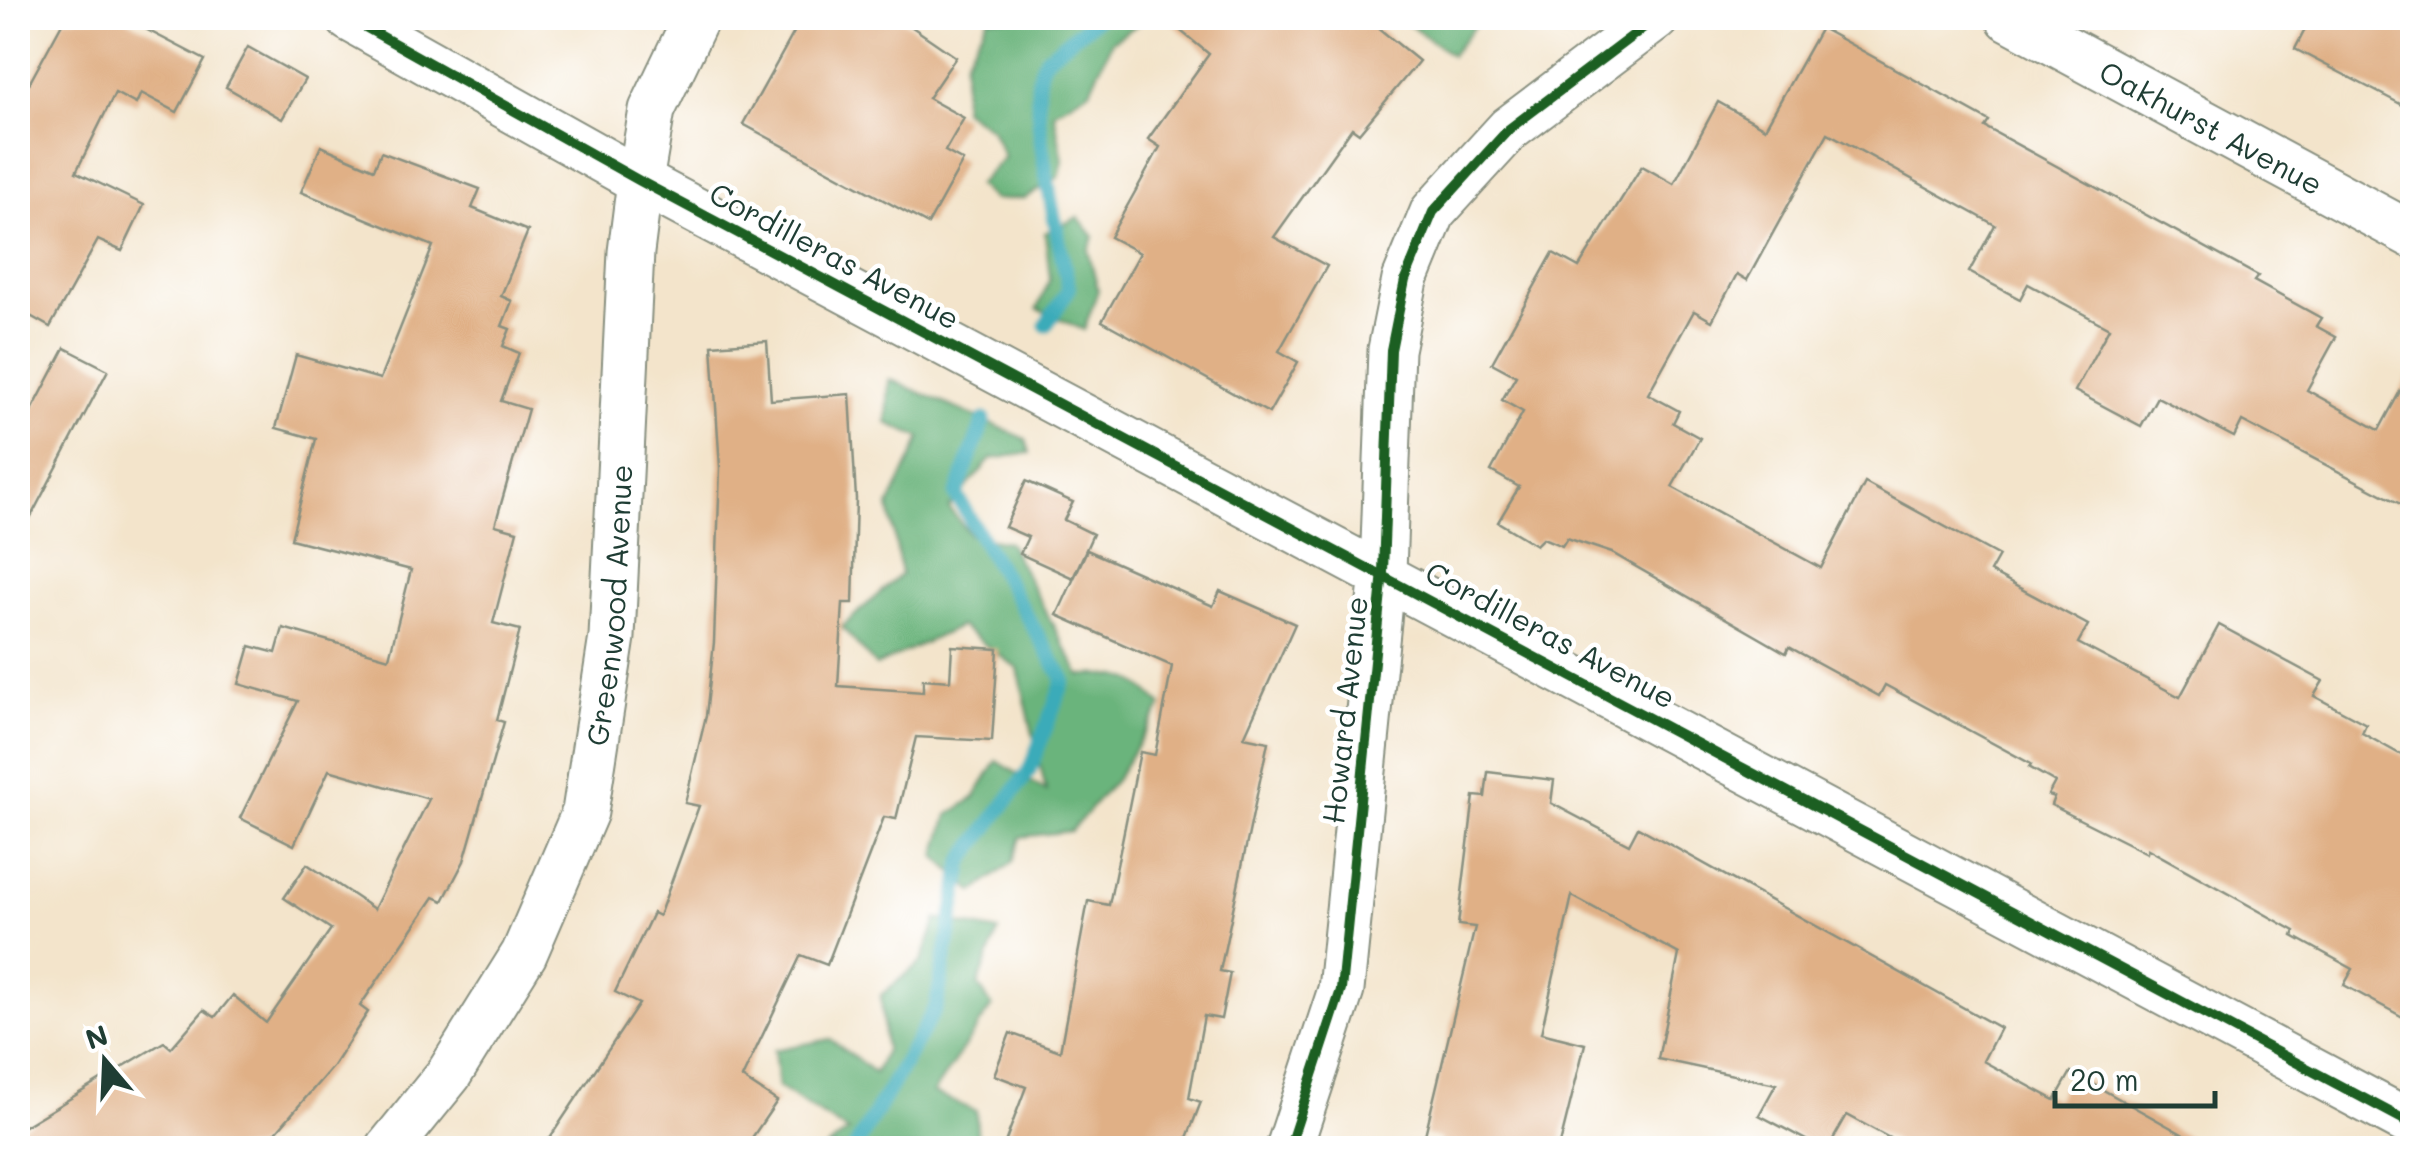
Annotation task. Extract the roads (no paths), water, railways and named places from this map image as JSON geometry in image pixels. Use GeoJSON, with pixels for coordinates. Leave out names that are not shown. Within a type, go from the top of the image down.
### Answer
{"type":"FeatureCollection","features":[{"type":"Feature","properties":{"kind":"street","name":"Cordilleras Avenue"},"geometry":{"type":"LineString","coordinates":[[349,18],[640,181],[1382,572],[2412,1124]]}},
{"type":"Feature","properties":{"kind":"street","name":"Greenwood Avenue"},"geometry":{"type":"LineString","coordinates":[[389,1148],[450,1074],[524,954],[584,812],[612,638],[631,252],[640,181],[652,110],[696,18]]}},
{"type":"Feature","properties":{"kind":"street","name":"Howard Avenue"},"geometry":{"type":"LineString","coordinates":[[1289,1148],[1341,990],[1382,572],[1392,350],[1405,280],[1433,212],[1509,128],[1656,18]]}},
{"type":"Feature","properties":{"kind":"street","name":"Oakhurst Avenue"},"geometry":{"type":"LineString","coordinates":[[2010,18],[2412,236]]}},
{"type":"Feature","properties":{"kind":"waterway"},"geometry":{"type":"LineString","coordinates":[[1046,325],[1069,289],[1041,136],[1039,78],[1047,57],[1097,18]]}},
{"type":"Feature","properties":{"kind":"waterway"},"geometry":{"type":"LineString","coordinates":[[855,1148],[936,1007],[963,861],[1029,771],[1064,680],[956,495],[984,420]]}}]}
